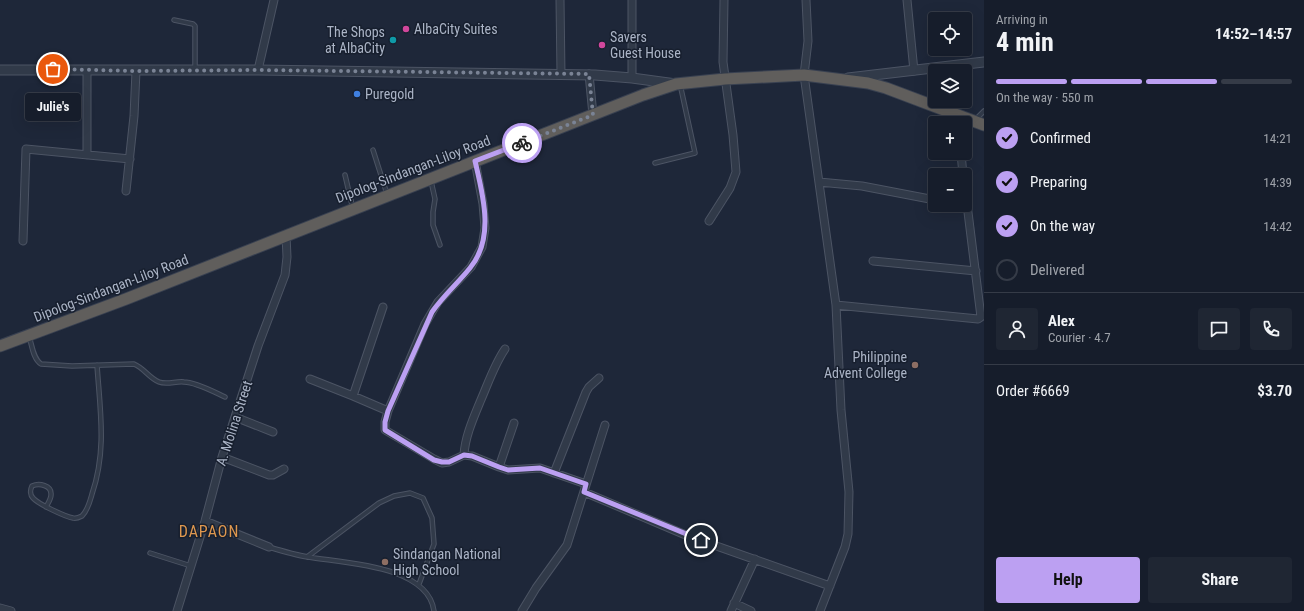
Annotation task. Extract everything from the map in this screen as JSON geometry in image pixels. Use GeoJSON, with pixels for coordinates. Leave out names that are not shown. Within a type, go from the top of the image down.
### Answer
{"type":"FeatureCollection","features":[{"type":"Feature","properties":{"kind":"highway","name":"Dipolog-Sindangan-Liloy Road"},"geometry":{"type":"LineString","coordinates":[[0,346],[126,299],[430,178],[663,87],[678,83],[804,75],[868,83],[886,88],[952,116]]}},
{"type":"Feature","properties":{"kind":"street"},"geometry":{"type":"LineString","coordinates":[[258,70],[274,0]]}},
{"type":"Feature","properties":{"kind":"street"},"geometry":{"type":"LineString","coordinates":[[560,0],[561,74]]}},
{"type":"Feature","properties":{"kind":"street"},"geometry":{"type":"LineString","coordinates":[[632,0],[632,78]]}},
{"type":"Feature","properties":{"kind":"street"},"geometry":{"type":"LineString","coordinates":[[709,221],[730,188],[736,172],[733,134],[723,62],[724,0]]}},
{"type":"Feature","properties":{"kind":"street"},"geometry":{"type":"LineString","coordinates":[[806,0],[808,40],[804,75],[836,305],[842,410],[849,492],[848,534],[845,547],[820,611]]}},
{"type":"Feature","properties":{"kind":"street"},"geometry":{"type":"LineString","coordinates":[[908,0],[914,71]]}},
{"type":"Feature","properties":{"kind":"street"},"geometry":{"type":"LineString","coordinates":[[837,79],[984,62]]}},
{"type":"Feature","properties":{"kind":"street"},"geometry":{"type":"LineString","coordinates":[[0,70],[258,70],[589,74],[678,83]]}},
{"type":"Feature","properties":{"kind":"street"},"geometry":{"type":"LineString","coordinates":[[87,70],[87,155]]}},
{"type":"Feature","properties":{"kind":"street"},"geometry":{"type":"LineString","coordinates":[[126,191],[134,116],[136,71]]}},
{"type":"Feature","properties":{"kind":"street"},"geometry":{"type":"LineString","coordinates":[[589,74],[593,115]]}},
{"type":"Feature","properties":{"kind":"street"},"geometry":{"type":"LineString","coordinates":[[23,241],[26,149],[130,159]]}},
{"type":"Feature","properties":{"kind":"street"},"geometry":{"type":"LineString","coordinates":[[475,161],[483,204],[485,228],[482,247],[471,267],[438,302],[432,312],[388,411],[385,422],[385,430],[434,460],[449,462],[464,455],[480,458],[508,470],[540,468],[586,484]]}},
{"type":"Feature","properties":{"kind":"street"},"geometry":{"type":"LineString","coordinates":[[819,182],[862,186],[928,199]]}},
{"type":"Feature","properties":{"kind":"street"},"geometry":{"type":"LineString","coordinates":[[836,305],[980,318],[982,313],[968,212]]}},
{"type":"Feature","properties":{"kind":"street","name":"A. Molina Street"},"geometry":{"type":"LineString","coordinates":[[177,611],[205,521],[222,457],[258,346],[285,275],[287,257],[286,235]]}},
{"type":"Feature","properties":{"kind":"street"},"geometry":{"type":"LineString","coordinates":[[873,261],[976,271]]}},
{"type":"Feature","properties":{"kind":"street"},"geometry":{"type":"LineString","coordinates":[[353,396],[383,307]]}},
{"type":"Feature","properties":{"kind":"street"},"geometry":{"type":"LineString","coordinates":[[464,455],[465,444],[474,418],[496,362],[505,349]]}},
{"type":"Feature","properties":{"kind":"street"},"geometry":{"type":"LineString","coordinates":[[554,473],[586,392],[589,387],[599,378]]}},
{"type":"Feature","properties":{"kind":"street"},"geometry":{"type":"LineString","coordinates":[[310,379],[388,411]]}},
{"type":"Feature","properties":{"kind":"street"},"geometry":{"type":"LineString","coordinates":[[235,417],[273,432]]}},
{"type":"Feature","properties":{"kind":"street"},"geometry":{"type":"LineString","coordinates":[[499,467],[514,424]]}},
{"type":"Feature","properties":{"kind":"street"},"geometry":{"type":"LineString","coordinates":[[522,611],[536,588],[567,545],[605,425]]}},
{"type":"Feature","properties":{"kind":"street"},"geometry":{"type":"LineString","coordinates":[[222,457],[269,475],[273,475],[284,469]]}},
{"type":"Feature","properties":{"kind":"street"},"geometry":{"type":"LineString","coordinates":[[584,492],[688,536],[830,586]]}},
{"type":"Feature","properties":{"kind":"street"},"geometry":{"type":"LineString","coordinates":[[205,521],[269,547]]}},
{"type":"Feature","properties":{"kind":"street"},"geometry":{"type":"LineString","coordinates":[[731,611],[755,559]]}},
{"type":"Feature","properties":{"kind":"street"},"geometry":{"type":"LineString","coordinates":[[734,603],[751,611]]}},
{"type":"Feature","properties":{"kind":"street"},"geometry":{"type":"LineString","coordinates":[[0,608],[11,611]]}},
{"type":"Feature","properties":{"kind":"lane"},"geometry":{"type":"LineString","coordinates":[[174,20],[193,24],[195,26],[195,71]]}},
{"type":"Feature","properties":{"kind":"lane"},"geometry":{"type":"LineString","coordinates":[[655,163],[695,153],[678,83]]}},
{"type":"Feature","properties":{"kind":"lane"},"geometry":{"type":"LineString","coordinates":[[979,123],[984,111]]}},
{"type":"Feature","properties":{"kind":"lane"},"geometry":{"type":"LineString","coordinates":[[373,150],[387,195]]}},
{"type":"Feature","properties":{"kind":"lane"},"geometry":{"type":"LineString","coordinates":[[345,175],[353,209]]}},
{"type":"Feature","properties":{"kind":"lane"},"geometry":{"type":"LineString","coordinates":[[430,178],[435,200],[433,225],[440,244]]}},
{"type":"Feature","properties":{"kind":"lane"},"geometry":{"type":"LineString","coordinates":[[29,335],[36,358],[41,364],[72,366],[134,364],[160,383],[184,382],[225,397]]}},
{"type":"Feature","properties":{"kind":"lane"},"geometry":{"type":"LineString","coordinates":[[46,507],[51,498],[51,490],[48,487],[39,484],[32,486],[30,492],[33,498],[46,507],[74,518],[82,516],[87,508],[96,483],[102,445],[97,365]]}},
{"type":"Feature","properties":{"kind":"lane"},"geometry":{"type":"LineString","coordinates":[[307,557],[379,503],[394,496],[410,493],[423,498],[432,518],[434,544],[419,584]]}},
{"type":"Feature","properties":{"kind":"lane"},"geometry":{"type":"LineString","coordinates":[[269,547],[307,557],[373,566],[394,573],[419,584],[432,601],[434,611]]}},
{"type":"Feature","properties":{"kind":"lane"},"geometry":{"type":"LineString","coordinates":[[150,553],[191,566]]}},
{"type":"Feature","properties":{"kind":"way so far"},"geometry":{"type":"LineString","coordinates":[[53,69],[136,71],[258,70],[589,74],[593,115],[522,143]]}},
{"type":"Feature","properties":{"kind":"place","name":"AlbaCity Suites"},"geometry":{"type":"Point","coordinates":[406,29]}},
{"type":"Feature","properties":{"kind":"place","name":"The Shops at AlbaCity"},"geometry":{"type":"Point","coordinates":[393,40]}},
{"type":"Feature","properties":{"kind":"place","name":"Savers Guest House"},"geometry":{"type":"Point","coordinates":[602,45]}},
{"type":"Feature","properties":{"kind":"place","name":"Julie's"},"geometry":{"type":"Point","coordinates":[53,69]}},
{"type":"Feature","properties":{"kind":"place","name":"Puregold"},"geometry":{"type":"Point","coordinates":[357,94]}},
{"type":"Feature","properties":{"kind":"place","name":"Philippine Advent College"},"geometry":{"type":"Point","coordinates":[915,365]}},
{"type":"Feature","properties":{"kind":"place","name":"Sindangan National High School"},"geometry":{"type":"Point","coordinates":[385,562]}},
{"type":"Feature","properties":{"kind":"district","name":"DAPAON"},"geometry":{"type":"Point","coordinates":[209,531]}},
{"type":"Feature","properties":{"kind":"route"},"geometry":{"type":"LineString","coordinates":[[522,143],[475,161],[483,204],[485,239],[478,256],[471,267],[438,302],[425,324],[388,411],[384,426],[385,430],[434,460],[449,462],[464,455],[472,456],[508,470],[535,467],[586,484],[584,492],[688,536],[701,540]]}}]}
